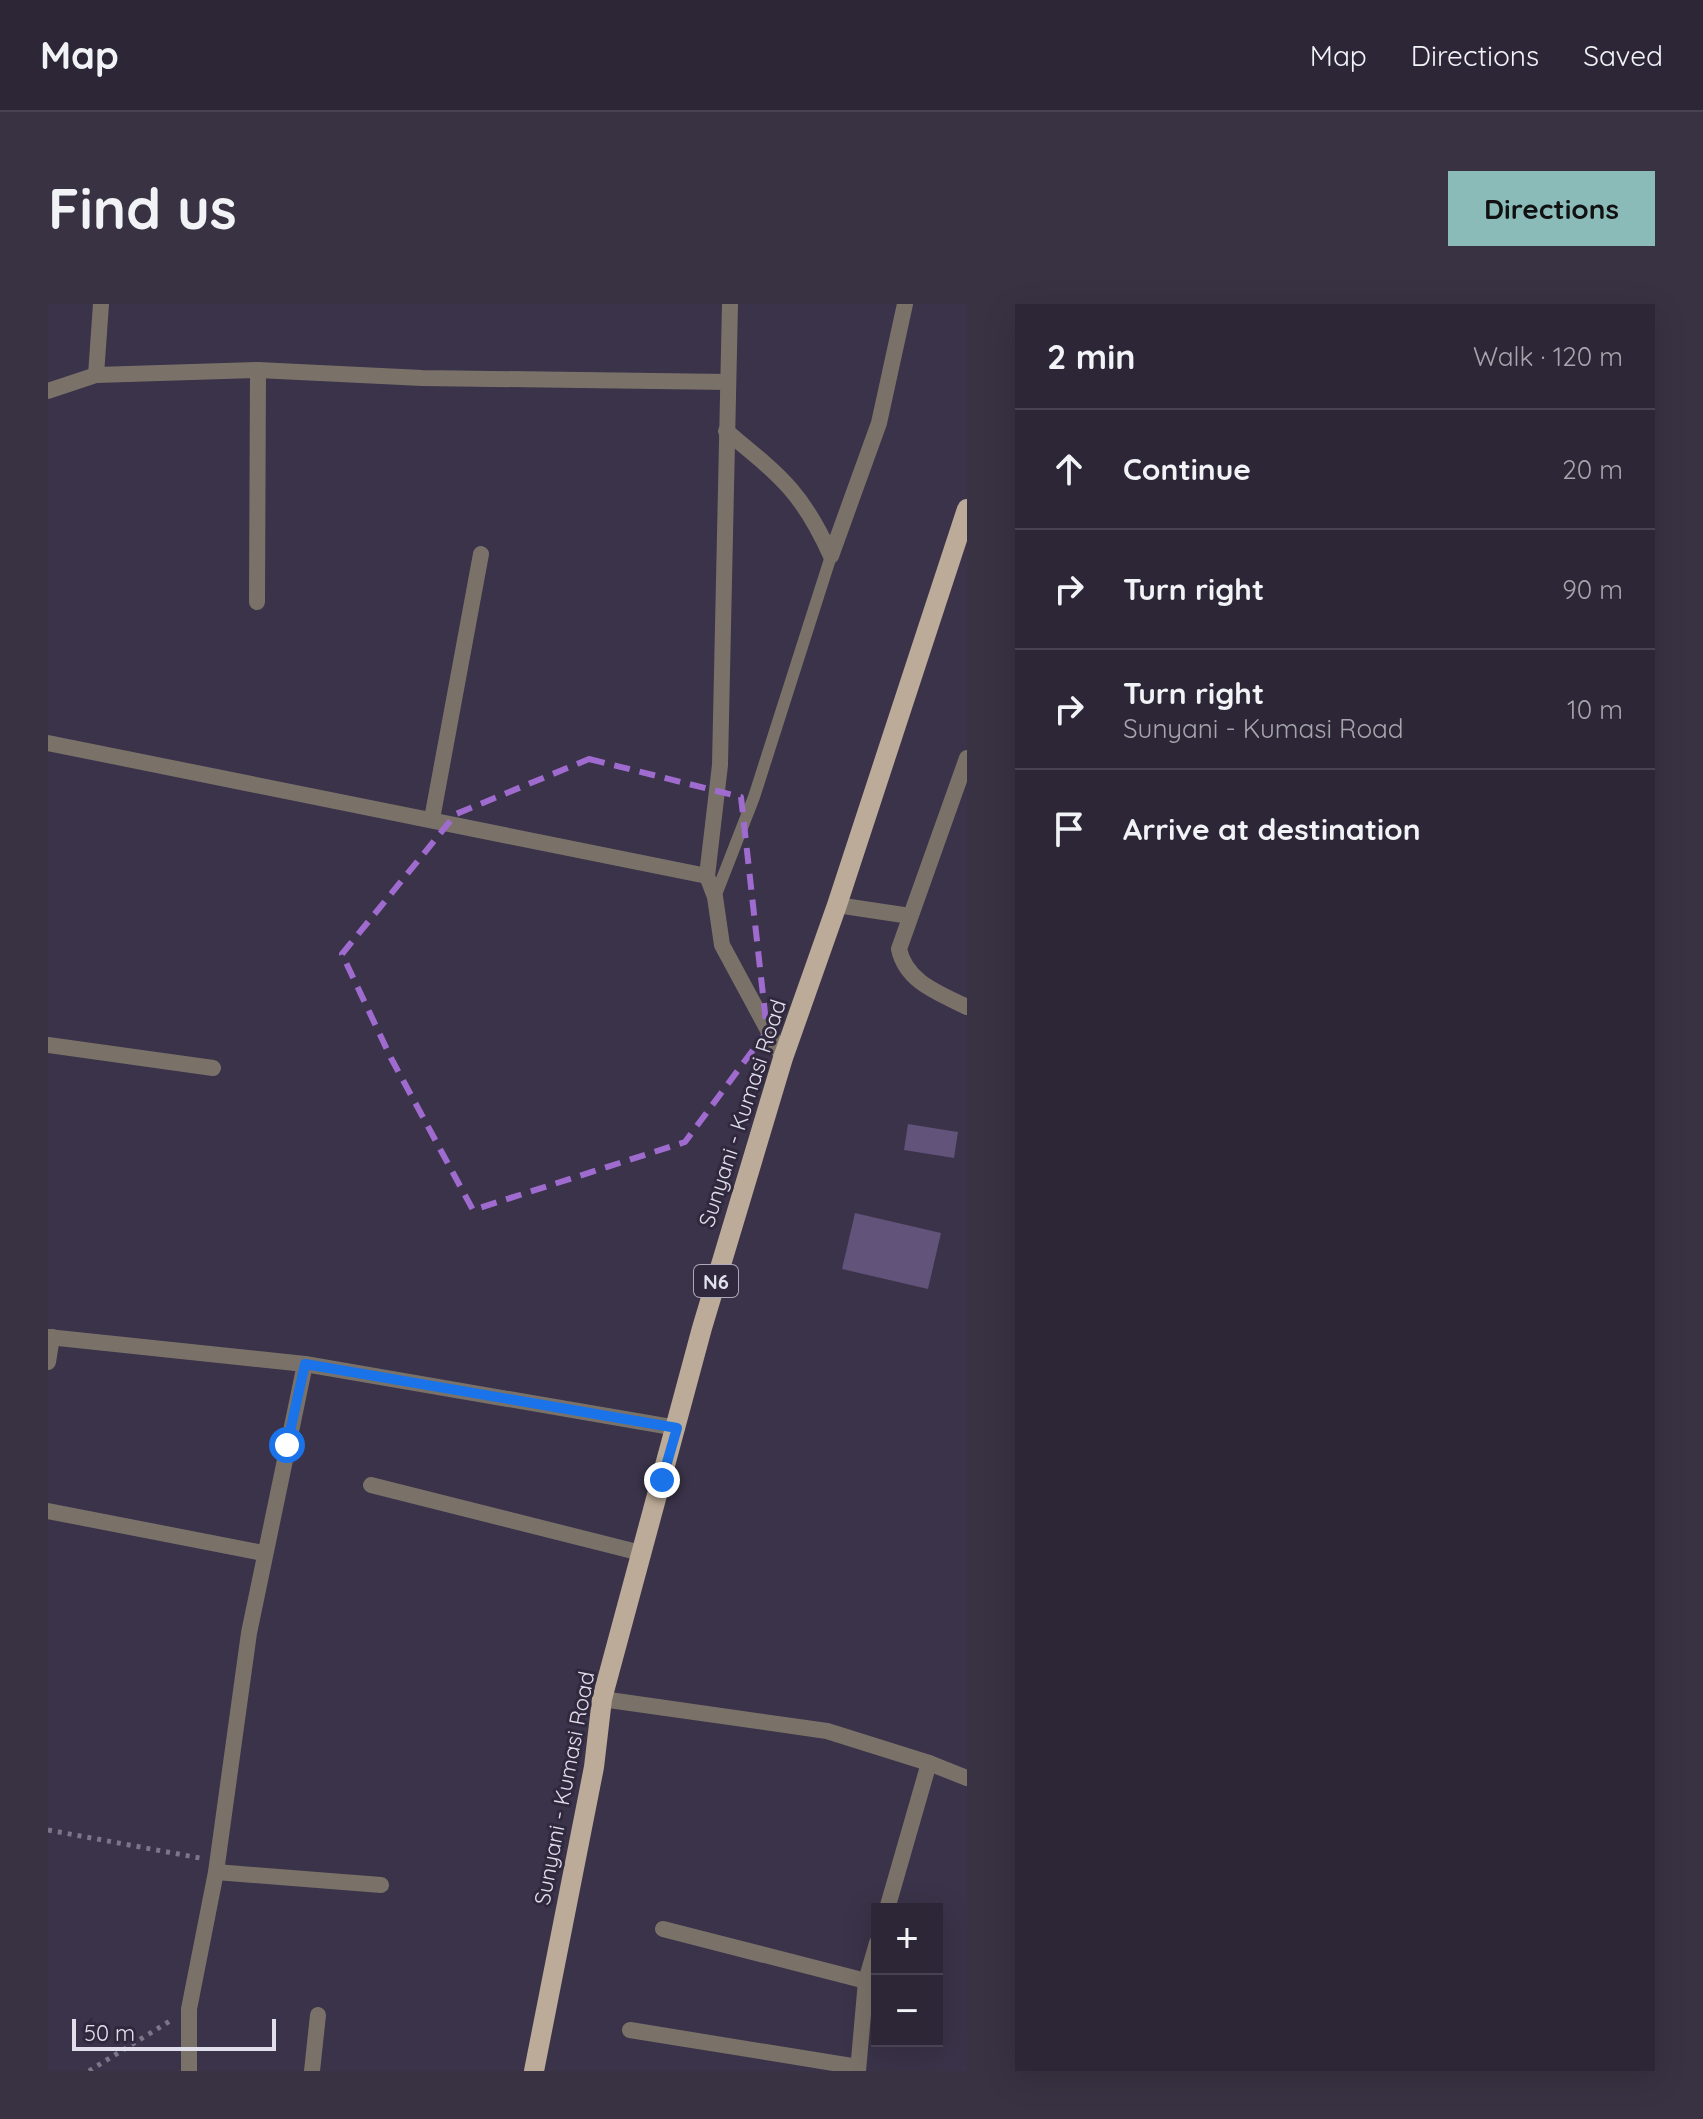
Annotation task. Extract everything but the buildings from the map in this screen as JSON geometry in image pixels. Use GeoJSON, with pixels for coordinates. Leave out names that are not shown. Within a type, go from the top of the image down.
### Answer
{"type":"FeatureCollection","features":[{"type":"Feature","properties":{"kind":"main road","name":"Sunyani - Kumasi Road"},"geometry":{"type":"LineString","coordinates":[[534,2071],[594,1767],[602,1699],[641,1553],[745,1178],[967,509]]}},
{"type":"Feature","properties":{"kind":"street"},"geometry":{"type":"LineString","coordinates":[[96,375],[101,304]]}},
{"type":"Feature","properties":{"kind":"street"},"geometry":{"type":"LineString","coordinates":[[730,304],[720,765],[707,876],[715,897],[722,945],[783,1058]]}},
{"type":"Feature","properties":{"kind":"street"},"geometry":{"type":"LineString","coordinates":[[831,556],[879,423],[905,304]]}},
{"type":"Feature","properties":{"kind":"street"},"geometry":{"type":"LineString","coordinates":[[257,602],[258,370]]}},
{"type":"Feature","properties":{"kind":"street"},"geometry":{"type":"LineString","coordinates":[[48,391],[96,375],[258,370],[422,378],[728,382]]}},
{"type":"Feature","properties":{"kind":"street"},"geometry":{"type":"LineString","coordinates":[[726,431],[786,481],[812,515],[831,556]]}},
{"type":"Feature","properties":{"kind":"street"},"geometry":{"type":"LineString","coordinates":[[432,819],[481,554]]}},
{"type":"Feature","properties":{"kind":"street"},"geometry":{"type":"LineString","coordinates":[[48,743],[707,876]]}},
{"type":"Feature","properties":{"kind":"street"},"geometry":{"type":"LineString","coordinates":[[967,758],[899,949],[907,971],[927,988],[967,1007]]}},
{"type":"Feature","properties":{"kind":"street"},"geometry":{"type":"LineString","coordinates":[[837,905],[910,916]]}},
{"type":"Feature","properties":{"kind":"street"},"geometry":{"type":"LineString","coordinates":[[48,1045],[213,1068]]}},
{"type":"Feature","properties":{"kind":"street"},"geometry":{"type":"LineString","coordinates":[[48,1362],[50,1337],[305,1364],[677,1428]]}},
{"type":"Feature","properties":{"kind":"street"},"geometry":{"type":"LineString","coordinates":[[189,2071],[189,2009],[216,1867],[263,1553],[305,1364]]}},
{"type":"Feature","properties":{"kind":"street"},"geometry":{"type":"LineString","coordinates":[[371,1485],[641,1553]]}},
{"type":"Feature","properties":{"kind":"street"},"geometry":{"type":"LineString","coordinates":[[48,1511],[263,1553]]}},
{"type":"Feature","properties":{"kind":"street"},"geometry":{"type":"LineString","coordinates":[[602,1699],[827,1731],[967,1778]]}},
{"type":"Feature","properties":{"kind":"street"},"geometry":{"type":"LineString","coordinates":[[889,1903],[929,1763]]}},
{"type":"Feature","properties":{"kind":"street"},"geometry":{"type":"LineString","coordinates":[[216,1867],[381,1885]]}},
{"type":"Feature","properties":{"kind":"street"},"geometry":{"type":"LineString","coordinates":[[663,1929],[866,1981]]}},
{"type":"Feature","properties":{"kind":"street"},"geometry":{"type":"LineString","coordinates":[[630,2030],[858,2069],[866,1981],[871,1964]]}},
{"type":"Feature","properties":{"kind":"street"},"geometry":{"type":"LineString","coordinates":[[312,2071],[318,2015]]}},
{"type":"Feature","properties":{"kind":"lane"},"geometry":{"type":"LineString","coordinates":[[715,897],[754,797],[831,556]]}},
{"type":"Feature","properties":{"kind":"path"},"geometry":{"type":"LineString","coordinates":[[48,1830],[216,1867]]}},
{"type":"Feature","properties":{"kind":"path"},"geometry":{"type":"LineString","coordinates":[[89,2071],[189,2009]]}},
{"type":"Feature","properties":{"kind":"highlighted area"},"geometry":{"type":"Polygon","coordinates":[[[589,759],[741,797],[767,1031],[685,1142],[473,1210],[391,1058],[342,954],[456,814],[589,759]]]}},
{"type":"Feature","properties":{"kind":"route"},"geometry":{"type":"LineString","coordinates":[[287,1445],[305,1364],[677,1428],[662,1480]]}}]}
